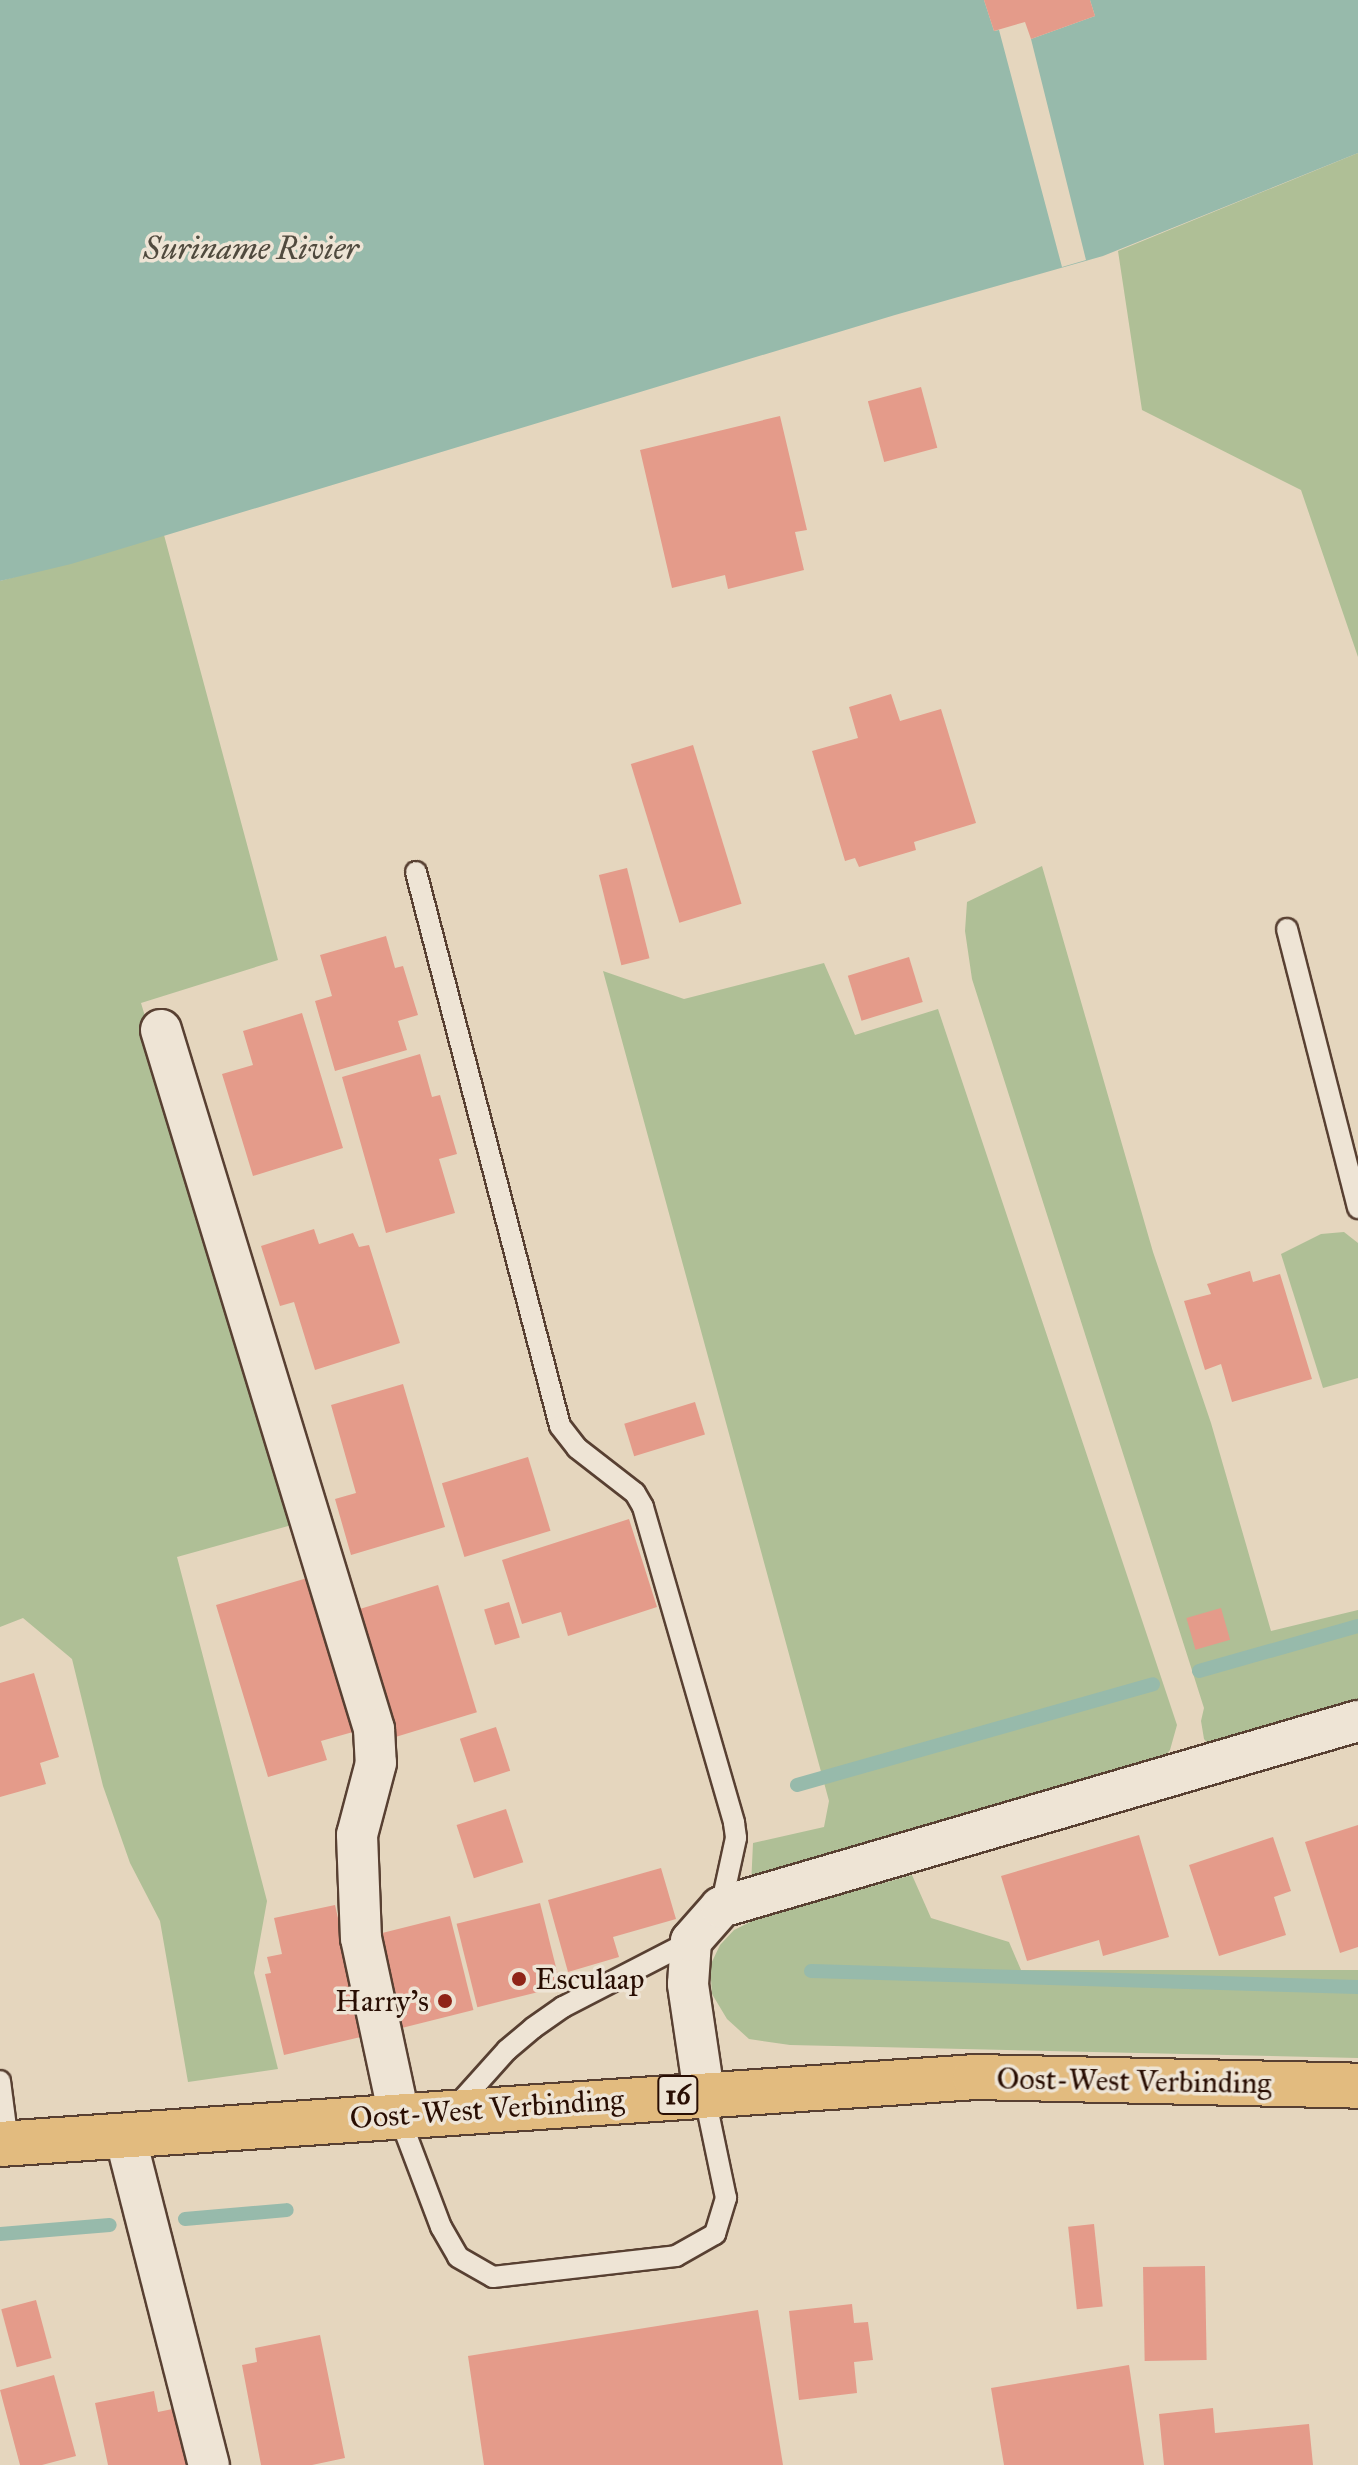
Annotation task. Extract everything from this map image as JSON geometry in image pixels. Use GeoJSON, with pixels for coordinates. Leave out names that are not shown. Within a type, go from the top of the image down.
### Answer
{"type":"FeatureCollection","features":[{"type":"Feature","properties":{"kind":"main road","name":"Oost-West Verbinding"},"geometry":{"type":"LineString","coordinates":[[4,2144],[704,2093],[975,2077],[1358,2086]]}},
{"type":"Feature","properties":{"kind":"street"},"geometry":{"type":"LineString","coordinates":[[161,1030],[374,1729],[376,1763],[357,1835],[361,1938],[399,2116]]}},
{"type":"Feature","properties":{"kind":"street"},"geometry":{"type":"LineString","coordinates":[[704,2093],[688,1984],[691,1941],[721,1907],[1358,1721]]}},
{"type":"Feature","properties":{"kind":"street"},"geometry":{"type":"LineString","coordinates":[[125,2136],[209,2465]]}},
{"type":"Feature","properties":{"kind":"lane"},"geometry":{"type":"LineString","coordinates":[[416,872],[560,1426],[577,1448],[635,1493],[643,1507],[734,1823],[736,1838],[721,1907]]}},
{"type":"Feature","properties":{"kind":"lane"},"geometry":{"type":"LineString","coordinates":[[1287,929],[1358,1208]]}},
{"type":"Feature","properties":{"kind":"lane"},"geometry":{"type":"LineString","coordinates":[[452,2112],[507,2050],[533,2028],[563,2007],[691,1941]]}},
{"type":"Feature","properties":{"kind":"lane"},"geometry":{"type":"LineString","coordinates":[[0,2081],[4,2144]]}},
{"type":"Feature","properties":{"kind":"lane"},"geometry":{"type":"LineString","coordinates":[[399,2116],[441,2227],[458,2257],[493,2277],[676,2256],[715,2234],[726,2198],[704,2093]]}},
{"type":"Feature","properties":{"kind":"shaded area"},"geometry":{"type":"Polygon","coordinates":[[[1358,153],[1358,657],[1301,490],[1142,410],[1118,251],[1358,153]]]}},
{"type":"Feature","properties":{"kind":"shaded area"},"geometry":{"type":"Polygon","coordinates":[[[164,535],[278,960],[141,1003],[299,1523],[177,1557],[267,1901],[254,1973],[278,2069],[188,2082],[160,1921],[130,1863],[103,1786],[72,1659],[23,1618],[0,1627],[0,581],[164,535]]]}},
{"type":"Feature","properties":{"kind":"shaded area"},"geometry":{"type":"Polygon","coordinates":[[[1042,866],[1153,1252],[1211,1423],[1271,1631],[1358,1610],[1358,1712],[1209,1745],[1204,1739],[1201,1721],[1204,1708],[972,979],[965,931],[967,902],[1042,866]]]}},
{"type":"Feature","properties":{"kind":"shaded area"},"geometry":{"type":"Polygon","coordinates":[[[824,963],[855,1035],[938,1009],[1177,1725],[1170,1750],[1156,1768],[751,1886],[753,1843],[824,1827],[829,1801],[603,971],[684,999],[824,963]]]}},
{"type":"Feature","properties":{"kind":"shaded area"},"geometry":{"type":"Polygon","coordinates":[[[1344,1232],[1358,1243],[1358,1378],[1323,1388],[1281,1254],[1321,1234],[1344,1232]]]}},
{"type":"Feature","properties":{"kind":"shaded area"},"geometry":{"type":"Polygon","coordinates":[[[912,1875],[931,1918],[1009,1942],[1021,1970],[1358,1970],[1358,2058],[790,2045],[749,2039],[727,2019],[712,1994],[710,1966],[720,1945],[734,1930],[756,1919],[912,1875]]]}},
{"type":"Feature","properties":{"kind":"water","name":"Suriname Rivier"},"geometry":{"type":"Polygon","coordinates":[[[0,0],[1358,0],[1358,153],[1103,256],[895,315],[71,564],[0,581],[0,0]]]}},
{"type":"Feature","properties":{"kind":"pier"},"geometry":{"type":"Polygon","coordinates":[[[984,0],[1090,0],[1095,16],[1031,39],[1086,260],[1062,267],[999,30],[994,31],[984,0]]]}},
{"type":"Feature","properties":{"kind":"building"},"geometry":{"type":"Polygon","coordinates":[[[984,0],[1090,0],[1095,16],[1031,39],[1025,22],[994,31],[984,0]]]}},
{"type":"Feature","properties":{"kind":"building"},"geometry":{"type":"Polygon","coordinates":[[[921,387],[937,448],[884,462],[868,401],[921,387]]]}},
{"type":"Feature","properties":{"kind":"building"},"geometry":{"type":"Polygon","coordinates":[[[780,416],[807,530],[795,532],[804,570],[728,589],[725,575],[672,588],[640,450],[780,416]]]}},
{"type":"Feature","properties":{"kind":"building"},"geometry":{"type":"Polygon","coordinates":[[[891,694],[900,721],[941,709],[976,823],[914,842],[916,850],[859,867],[855,858],[845,861],[812,751],[858,738],[849,707],[891,694]]]}},
{"type":"Feature","properties":{"kind":"building"},"geometry":{"type":"Polygon","coordinates":[[[693,745],[742,904],[679,923],[631,764],[693,745]]]}},
{"type":"Feature","properties":{"kind":"building"},"geometry":{"type":"Polygon","coordinates":[[[627,868],[649,958],[621,965],[599,875],[627,868]]]}},
{"type":"Feature","properties":{"kind":"building"},"geometry":{"type":"Polygon","coordinates":[[[386,936],[395,968],[403,966],[418,1015],[398,1021],[407,1050],[335,1071],[315,1001],[332,996],[320,955],[386,936]]]}},
{"type":"Feature","properties":{"kind":"building"},"geometry":{"type":"Polygon","coordinates":[[[909,957],[923,1002],[862,1021],[848,976],[909,957]]]}},
{"type":"Feature","properties":{"kind":"building"},"geometry":{"type":"Polygon","coordinates":[[[302,1013],[343,1148],[253,1176],[222,1074],[253,1065],[243,1031],[302,1013]]]}},
{"type":"Feature","properties":{"kind":"building"},"geometry":{"type":"Polygon","coordinates":[[[420,1054],[432,1097],[440,1095],[457,1154],[439,1159],[455,1213],[386,1233],[342,1077],[420,1054]]]}},
{"type":"Feature","properties":{"kind":"building"},"geometry":{"type":"Polygon","coordinates":[[[314,1229],[319,1244],[353,1233],[359,1247],[369,1245],[400,1343],[315,1370],[294,1302],[280,1306],[261,1246],[314,1229]]]}},
{"type":"Feature","properties":{"kind":"building"},"geometry":{"type":"Polygon","coordinates":[[[1250,1271],[1253,1282],[1280,1274],[1312,1379],[1232,1402],[1221,1364],[1205,1370],[1184,1301],[1211,1294],[1207,1284],[1250,1271]]]}},
{"type":"Feature","properties":{"kind":"building"},"geometry":{"type":"Polygon","coordinates":[[[403,1384],[445,1527],[351,1555],[335,1499],[356,1493],[331,1405],[403,1384]]]}},
{"type":"Feature","properties":{"kind":"building"},"geometry":{"type":"Polygon","coordinates":[[[695,1402],[705,1435],[634,1456],[624,1424],[695,1402]]]}},
{"type":"Feature","properties":{"kind":"building"},"geometry":{"type":"Polygon","coordinates":[[[528,1457],[551,1531],[464,1557],[442,1483],[528,1457]]]}},
{"type":"Feature","properties":{"kind":"building"},"geometry":{"type":"Polygon","coordinates":[[[629,1519],[657,1607],[568,1636],[561,1612],[522,1624],[502,1560],[629,1519]]]}},
{"type":"Feature","properties":{"kind":"building"},"geometry":{"type":"Polygon","coordinates":[[[314,1576],[360,1730],[321,1741],[327,1760],[268,1777],[216,1605],[314,1576]]]}},
{"type":"Feature","properties":{"kind":"building"},"geometry":{"type":"Polygon","coordinates":[[[438,1585],[477,1712],[395,1737],[356,1610],[438,1585]]]}},
{"type":"Feature","properties":{"kind":"building"},"geometry":{"type":"Polygon","coordinates":[[[509,1602],[520,1637],[495,1645],[484,1610],[509,1602]]]}},
{"type":"Feature","properties":{"kind":"building"},"geometry":{"type":"Polygon","coordinates":[[[1221,1608],[1230,1640],[1195,1650],[1186,1618],[1221,1608]]]}},
{"type":"Feature","properties":{"kind":"building"},"geometry":{"type":"Polygon","coordinates":[[[34,1673],[59,1757],[40,1763],[46,1784],[0,1797],[0,1683],[34,1673]]]}},
{"type":"Feature","properties":{"kind":"building"},"geometry":{"type":"Polygon","coordinates":[[[496,1727],[510,1771],[474,1782],[460,1739],[496,1727]]]}},
{"type":"Feature","properties":{"kind":"building"},"geometry":{"type":"Polygon","coordinates":[[[506,1809],[523,1862],[474,1878],[457,1825],[506,1809]]]}},
{"type":"Feature","properties":{"kind":"building"},"geometry":{"type":"Polygon","coordinates":[[[1358,1825],[1358,1947],[1340,1953],[1305,1842],[1358,1825]]]}},
{"type":"Feature","properties":{"kind":"building"},"geometry":{"type":"Polygon","coordinates":[[[1139,1835],[1169,1937],[1103,1956],[1099,1940],[1027,1961],[1001,1876],[1139,1835]]]}},
{"type":"Feature","properties":{"kind":"building"},"geometry":{"type":"Polygon","coordinates":[[[1273,1837],[1291,1891],[1274,1897],[1286,1935],[1219,1956],[1189,1865],[1273,1837]]]}},
{"type":"Feature","properties":{"kind":"building"},"geometry":{"type":"Polygon","coordinates":[[[661,1868],[676,1919],[613,1937],[619,1957],[568,1972],[548,1900],[661,1868]]]}},
{"type":"Feature","properties":{"kind":"building"},"geometry":{"type":"Polygon","coordinates":[[[540,1903],[561,1986],[477,2007],[457,1924],[540,1903]]]}},
{"type":"Feature","properties":{"kind":"building"},"geometry":{"type":"Polygon","coordinates":[[[335,1905],[365,2036],[284,2055],[265,1974],[271,1973],[267,1957],[282,1954],[274,1918],[335,1905]]]}},
{"type":"Feature","properties":{"kind":"building"},"geometry":{"type":"Polygon","coordinates":[[[450,1916],[473,2010],[401,2028],[377,1934],[450,1916]]]}},
{"type":"Feature","properties":{"kind":"building"},"geometry":{"type":"Polygon","coordinates":[[[1094,2224],[1103,2307],[1077,2309],[1068,2227],[1094,2224]]]}},
{"type":"Feature","properties":{"kind":"building"},"geometry":{"type":"Polygon","coordinates":[[[1205,2266],[1207,2360],[1145,2361],[1143,2267],[1205,2266]]]}},
{"type":"Feature","properties":{"kind":"building"},"geometry":{"type":"Polygon","coordinates":[[[36,2300],[52,2358],[17,2367],[1,2309],[36,2300]]]}},
{"type":"Feature","properties":{"kind":"building"},"geometry":{"type":"Polygon","coordinates":[[[852,2304],[854,2323],[868,2322],[873,2360],[854,2362],[857,2393],[799,2400],[789,2311],[852,2304]]]}},
{"type":"Feature","properties":{"kind":"building"},"geometry":{"type":"Polygon","coordinates":[[[758,2310],[783,2465],[484,2465],[468,2356],[758,2310]]]}},
{"type":"Feature","properties":{"kind":"building"},"geometry":{"type":"Polygon","coordinates":[[[320,2335],[345,2458],[312,2465],[261,2465],[242,2365],[257,2362],[255,2348],[320,2335]]]}},
{"type":"Feature","properties":{"kind":"building"},"geometry":{"type":"Polygon","coordinates":[[[1129,2365],[1144,2465],[1004,2465],[991,2388],[1129,2365]]]}},
{"type":"Feature","properties":{"kind":"building"},"geometry":{"type":"Polygon","coordinates":[[[54,2375],[76,2456],[42,2465],[20,2465],[0,2390],[54,2375]]]}},
{"type":"Feature","properties":{"kind":"building"},"geometry":{"type":"Polygon","coordinates":[[[154,2391],[158,2412],[187,2406],[200,2465],[108,2465],[95,2403],[154,2391]]]}},
{"type":"Feature","properties":{"kind":"building"},"geometry":{"type":"Polygon","coordinates":[[[1213,2408],[1215,2433],[1309,2424],[1313,2465],[1164,2465],[1159,2414],[1213,2408]]]}},
{"type":"Feature","properties":{"kind":"waterway"},"geometry":{"type":"LineString","coordinates":[[1199,1671],[1358,1626]]}},
{"type":"Feature","properties":{"kind":"waterway"},"geometry":{"type":"LineString","coordinates":[[797,1785],[1153,1684]]}},
{"type":"Feature","properties":{"kind":"waterway"},"geometry":{"type":"LineString","coordinates":[[811,1971],[1358,1987]]}},
{"type":"Feature","properties":{"kind":"waterway"},"geometry":{"type":"LineString","coordinates":[[185,2219],[287,2210]]}},
{"type":"Feature","properties":{"kind":"waterway"},"geometry":{"type":"LineString","coordinates":[[0,2234],[110,2225]]}},
{"type":"Feature","properties":{"kind":"place","name":"Esculaap"},"geometry":{"type":"Point","coordinates":[519,1979]}},
{"type":"Feature","properties":{"kind":"place","name":"Harry's"},"geometry":{"type":"Point","coordinates":[445,2001]}}]}
